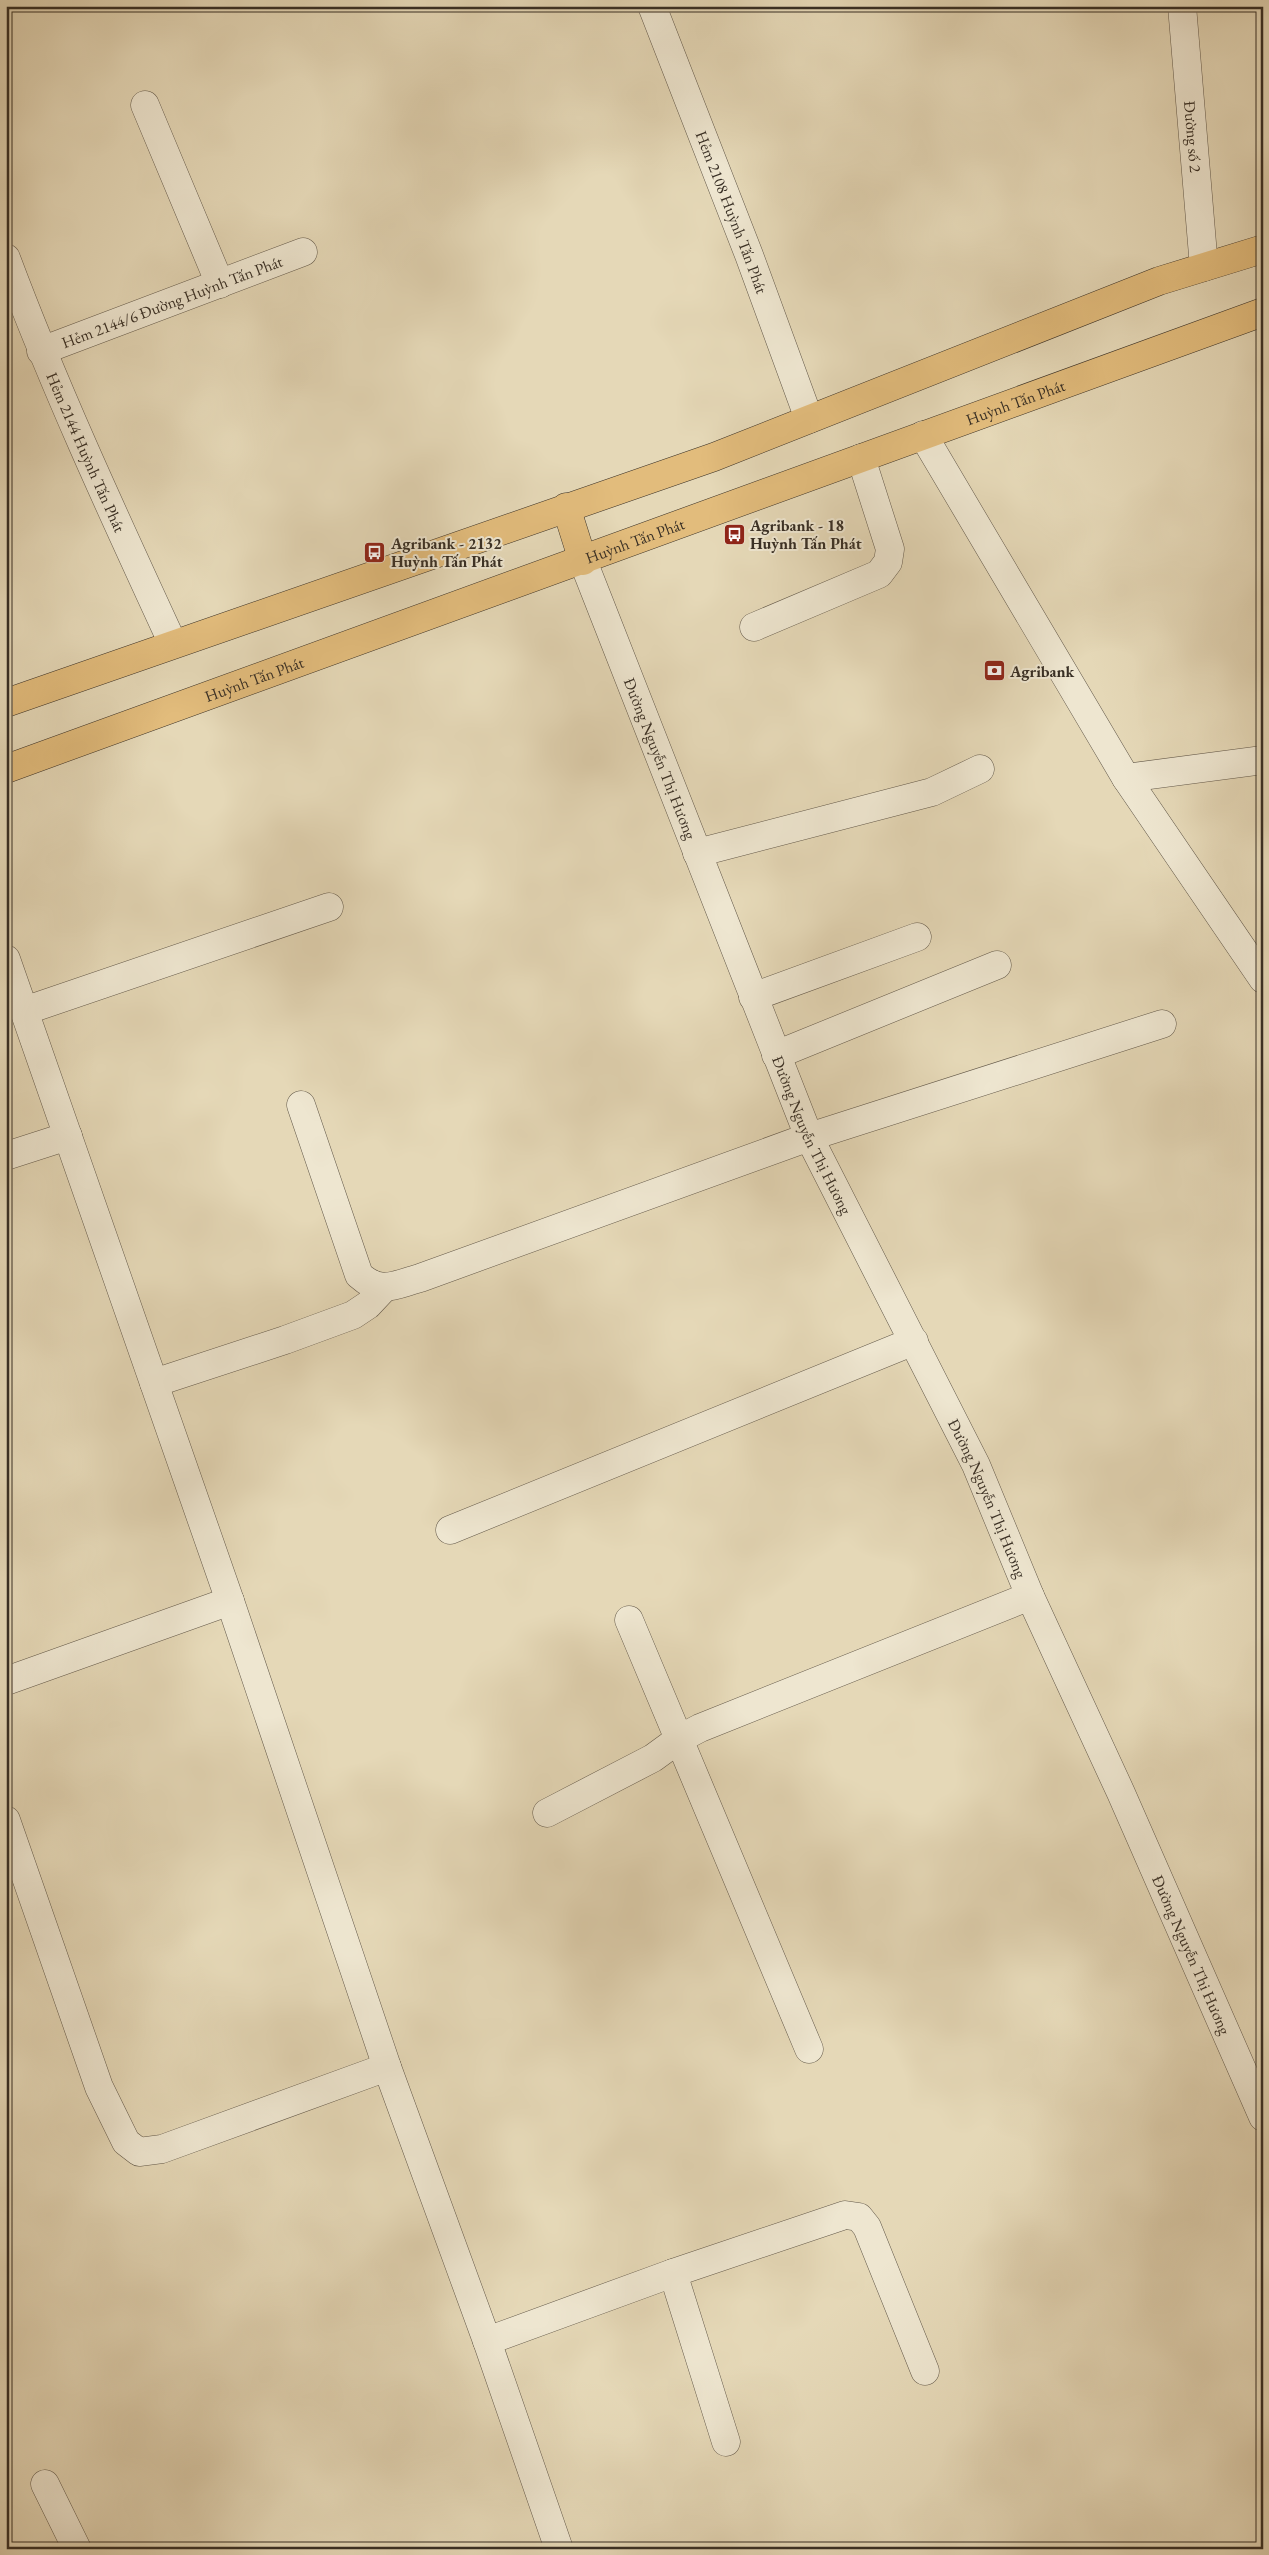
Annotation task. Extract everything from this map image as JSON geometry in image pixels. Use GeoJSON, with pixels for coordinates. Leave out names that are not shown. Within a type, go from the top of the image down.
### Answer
{"type":"FeatureCollection","features":[{"type":"Feature","properties":{"kind":"main road"},"geometry":{"type":"LineString","coordinates":[[6,703],[714,457],[1159,281],[1263,249]]}},
{"type":"Feature","properties":{"kind":"main road","name":"Huỳnh Tấn Phát"},"geometry":{"type":"LineString","coordinates":[[6,770],[923,434],[1263,312]]}},
{"type":"Feature","properties":{"kind":"main road"},"geometry":{"type":"LineString","coordinates":[[566,508],[583,560]]}},
{"type":"Feature","properties":{"kind":"street","name":"Hẻm 2108 Huỳnh Tấn Phát"},"geometry":{"type":"LineString","coordinates":[[652,6],[749,255],[809,420]]}},
{"type":"Feature","properties":{"kind":"street","name":"Đường số 2"},"geometry":{"type":"LineString","coordinates":[[1182,6],[1204,267]]}},
{"type":"Feature","properties":{"kind":"street"},"geometry":{"type":"LineString","coordinates":[[145,105],[220,284]]}},
{"type":"Feature","properties":{"kind":"street","name":"Hẻm 2144/6 Đường Huỳnh Tấn Phát"},"geometry":{"type":"LineString","coordinates":[[41,351],[303,252]]}},
{"type":"Feature","properties":{"kind":"street","name":"Hẻm 2144 Huỳnh Tấn Phát"},"geometry":{"type":"LineString","coordinates":[[6,258],[41,351],[173,644]]}},
{"type":"Feature","properties":{"kind":"street"},"geometry":{"type":"LineString","coordinates":[[923,434],[1126,778],[1263,978]]}},
{"type":"Feature","properties":{"kind":"street"},"geometry":{"type":"LineString","coordinates":[[754,627],[879,574],[888,562],[890,549],[861,458]]}},
{"type":"Feature","properties":{"kind":"street","name":"Đường Nguyễn Thị Hương"},"geometry":{"type":"LineString","coordinates":[[583,560],[808,1137],[976,1465],[1030,1596],[1121,1793],[1263,2117]]}},
{"type":"Feature","properties":{"kind":"street"},"geometry":{"type":"LineString","coordinates":[[1126,778],[1263,760]]}},
{"type":"Feature","properties":{"kind":"street"},"geometry":{"type":"LineString","coordinates":[[696,853],[932,792],[980,769]]}},
{"type":"Feature","properties":{"kind":"street"},"geometry":{"type":"LineString","coordinates":[[24,1010],[328,907]]}},
{"type":"Feature","properties":{"kind":"street"},"geometry":{"type":"LineString","coordinates":[[753,996],[918,937]]}},
{"type":"Feature","properties":{"kind":"street"},"geometry":{"type":"LineString","coordinates":[[6,959],[230,1601],[388,2067],[560,2549]]}},
{"type":"Feature","properties":{"kind":"street"},"geometry":{"type":"LineString","coordinates":[[776,1055],[997,965]]}},
{"type":"Feature","properties":{"kind":"street"},"geometry":{"type":"LineString","coordinates":[[301,1105],[359,1275],[370,1285],[383,1288],[420,1278],[808,1137],[1162,1024]]}},
{"type":"Feature","properties":{"kind":"street"},"geometry":{"type":"LineString","coordinates":[[6,1156],[68,1136]]}},
{"type":"Feature","properties":{"kind":"street"},"geometry":{"type":"LineString","coordinates":[[154,1383],[285,1340],[353,1315],[368,1305],[383,1288]]}},
{"type":"Feature","properties":{"kind":"street"},"geometry":{"type":"LineString","coordinates":[[450,1530],[914,1342]]}},
{"type":"Feature","properties":{"kind":"street"},"geometry":{"type":"LineString","coordinates":[[547,1813],[653,1758],[679,1739],[709,1724],[1030,1596]]}},
{"type":"Feature","properties":{"kind":"street"},"geometry":{"type":"LineString","coordinates":[[6,1681],[230,1601]]}},
{"type":"Feature","properties":{"kind":"street"},"geometry":{"type":"LineString","coordinates":[[629,1620],[809,2049]]}},
{"type":"Feature","properties":{"kind":"street"},"geometry":{"type":"LineString","coordinates":[[6,1820],[99,2087],[126,2142],[139,2152],[162,2149],[388,2067]]}},
{"type":"Feature","properties":{"kind":"street"},"geometry":{"type":"LineString","coordinates":[[487,2341],[673,2273],[845,2215],[859,2217],[867,2227],[925,2370]]}},
{"type":"Feature","properties":{"kind":"street"},"geometry":{"type":"LineString","coordinates":[[673,2273],[726,2442]]}},
{"type":"Feature","properties":{"kind":"street"},"geometry":{"type":"LineString","coordinates":[[45,2484],[77,2549]]}},
{"type":"Feature","properties":{"kind":"place","name":"Agribank - 18 Huỳnh Tấn Phát"},"geometry":{"type":"Point","coordinates":[734,534]}},
{"type":"Feature","properties":{"kind":"place","name":"Agribank - 2132 Huỳnh Tấn Phát"},"geometry":{"type":"Point","coordinates":[375,552]}},
{"type":"Feature","properties":{"kind":"place","name":"Agribank"},"geometry":{"type":"Point","coordinates":[994,671]}}]}
